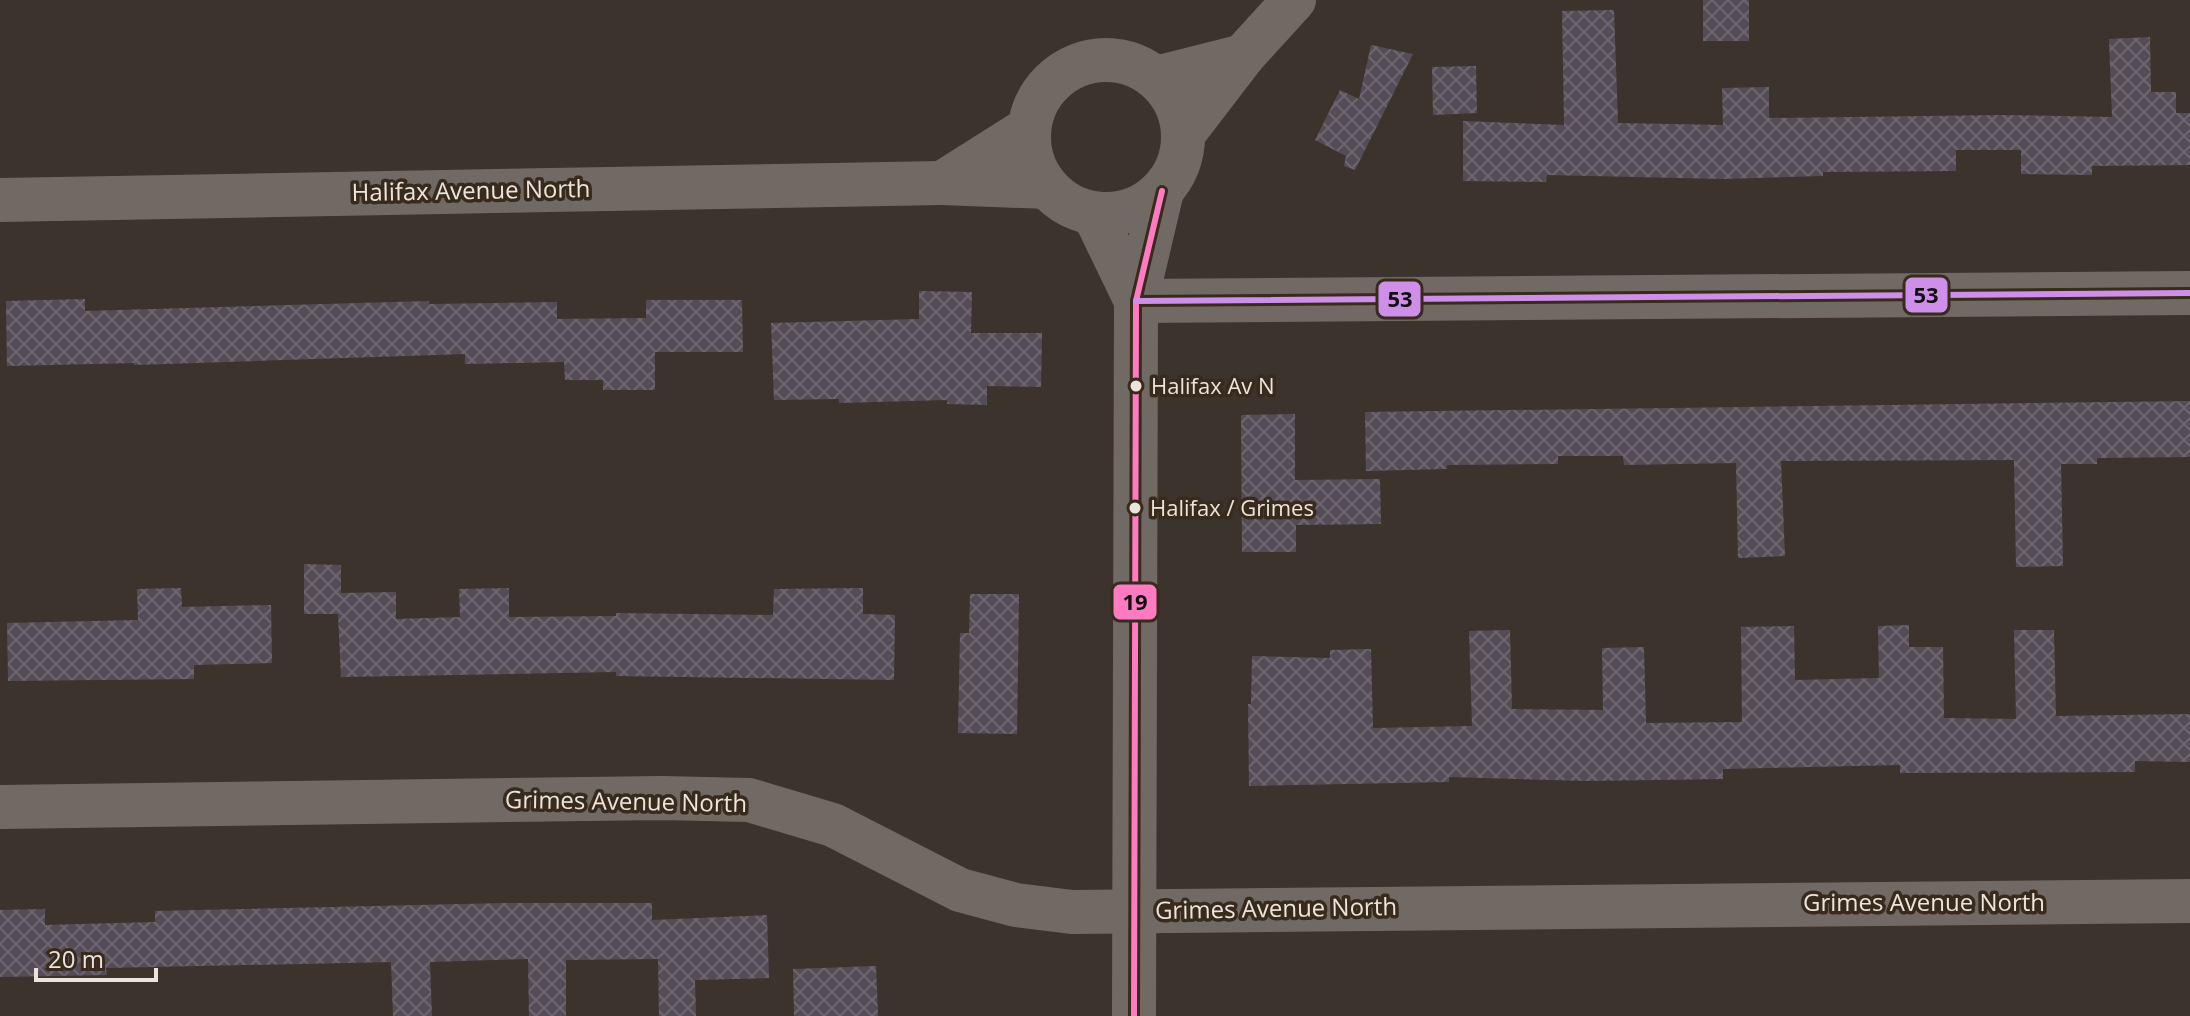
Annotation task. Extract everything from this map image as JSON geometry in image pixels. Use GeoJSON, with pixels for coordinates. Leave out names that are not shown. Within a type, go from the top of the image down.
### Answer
{"type":"FeatureCollection","features":[{"type":"Feature","properties":{"kind":"street"},"geometry":{"type":"LineString","coordinates":[[1184,133],[1243,56],[1294,0]]}},
{"type":"Feature","properties":{"kind":"street"},"geometry":{"type":"LineString","coordinates":[[1156,78],[1243,56]]}},
{"type":"Feature","properties":{"kind":"street"},"geometry":{"type":"LineString","coordinates":[[1113,60],[1136,66],[1156,78],[1170,93],[1180,112],[1184,133],[1182,153],[1175,173],[1162,191],[1143,206],[1120,214],[1094,214],[1061,200],[1047,187],[1036,169],[1030,150],[1029,128],[1036,105],[1049,85],[1067,70],[1089,61],[1113,60]]}},
{"type":"Feature","properties":{"kind":"street"},"geometry":{"type":"LineString","coordinates":[[942,183],[1029,128]]}},
{"type":"Feature","properties":{"kind":"street","name":"Halifax Avenue North"},"geometry":{"type":"LineString","coordinates":[[0,200],[942,183],[1047,187]]}},
{"type":"Feature","properties":{"kind":"street"},"geometry":{"type":"LineString","coordinates":[[1134,1016],[1136,301],[1162,191]]}},
{"type":"Feature","properties":{"kind":"street"},"geometry":{"type":"LineString","coordinates":[[1094,214],[1136,301]]}},
{"type":"Feature","properties":{"kind":"street"},"geometry":{"type":"LineString","coordinates":[[1136,301],[2190,293]]}},
{"type":"Feature","properties":{"kind":"street","name":"Grimes Avenue North"},"geometry":{"type":"LineString","coordinates":[[0,807],[662,798],[749,800],[833,825],[960,890],[1016,905],[1072,912],[2190,901]]}},
{"type":"Feature","properties":{"kind":"building"},"geometry":{"type":"Polygon","coordinates":[[[1703,0],[1749,0],[1749,41],[1703,41],[1703,0]]]}},
{"type":"Feature","properties":{"kind":"building"},"geometry":{"type":"Polygon","coordinates":[[[1614,10],[1618,123],[1723,125],[1722,88],[1769,87],[1769,118],[2112,117],[2109,39],[2150,37],[2151,92],[2176,92],[2176,113],[2190,113],[2190,165],[2092,166],[2092,175],[2021,174],[2021,150],[1956,150],[1956,171],[1823,172],[1823,176],[1724,179],[1547,175],[1546,182],[1463,181],[1463,121],[1564,125],[1562,11],[1614,10]]]}},
{"type":"Feature","properties":{"kind":"building"},"geometry":{"type":"Polygon","coordinates":[[[1371,45],[1413,54],[1355,170],[1344,166],[1346,156],[1315,140],[1340,90],[1359,99],[1371,45]]]}},
{"type":"Feature","properties":{"kind":"building"},"geometry":{"type":"Polygon","coordinates":[[[1476,66],[1477,113],[1433,115],[1432,67],[1476,66]]]}},
{"type":"Feature","properties":{"kind":"building"},"geometry":{"type":"Polygon","coordinates":[[[919,291],[972,292],[971,333],[1042,333],[1041,387],[987,386],[987,405],[947,404],[947,400],[839,403],[839,399],[774,400],[771,323],[919,319],[919,291]]]}},
{"type":"Feature","properties":{"kind":"building"},"geometry":{"type":"Polygon","coordinates":[[[85,299],[85,311],[429,301],[429,304],[557,302],[557,319],[646,318],[646,300],[742,300],[743,352],[655,352],[655,390],[603,390],[603,380],[565,380],[564,362],[465,364],[465,354],[7,366],[6,301],[85,299]]]}},
{"type":"Feature","properties":{"kind":"building"},"geometry":{"type":"Polygon","coordinates":[[[2190,401],[2190,457],[2097,458],[2097,464],[2061,464],[2063,566],[2016,567],[2014,460],[1781,461],[1785,556],[1738,558],[1736,463],[1624,465],[1623,456],[1558,456],[1558,464],[1447,465],[1447,469],[1366,471],[1365,412],[2190,401]]]}},
{"type":"Feature","properties":{"kind":"building"},"geometry":{"type":"Polygon","coordinates":[[[1295,414],[1295,480],[1380,479],[1381,524],[1296,525],[1296,552],[1242,552],[1241,415],[1295,414]]]}},
{"type":"Feature","properties":{"kind":"building"},"geometry":{"type":"Polygon","coordinates":[[[304,564],[341,565],[341,593],[396,592],[396,619],[460,617],[459,589],[509,588],[509,617],[616,616],[616,613],[773,615],[774,589],[863,588],[863,614],[895,615],[894,680],[616,676],[616,672],[341,677],[338,614],[304,614],[304,564]]]}},
{"type":"Feature","properties":{"kind":"building"},"geometry":{"type":"Polygon","coordinates":[[[181,588],[182,607],[271,605],[272,663],[194,665],[194,679],[8,681],[7,623],[138,620],[137,589],[181,588]]]}},
{"type":"Feature","properties":{"kind":"building"},"geometry":{"type":"Polygon","coordinates":[[[970,594],[1019,594],[1017,734],[958,733],[960,633],[969,633],[970,594]]]}},
{"type":"Feature","properties":{"kind":"building"},"geometry":{"type":"Polygon","coordinates":[[[1909,625],[1909,647],[1943,647],[1944,718],[2016,719],[2014,630],[2054,630],[2056,716],[2190,714],[2190,762],[2135,761],[2135,772],[1900,773],[1900,765],[1723,769],[1723,779],[1586,781],[1449,777],[1449,782],[1249,786],[1248,704],[1251,704],[1252,656],[1330,658],[1330,650],[1371,649],[1373,728],[1472,726],[1469,631],[1510,630],[1512,709],[1603,710],[1602,648],[1644,647],[1646,723],[1742,722],[1741,627],[1794,626],[1795,680],[1879,678],[1878,626],[1909,625]]]}},
{"type":"Feature","properties":{"kind":"building"},"geometry":{"type":"Polygon","coordinates":[[[652,903],[652,920],[767,915],[769,978],[695,980],[696,1016],[659,1016],[658,959],[566,960],[566,1016],[529,1016],[528,959],[430,962],[432,1016],[393,1016],[391,962],[106,968],[107,975],[0,977],[0,910],[45,909],[45,925],[155,922],[155,911],[652,903]]]}},
{"type":"Feature","properties":{"kind":"building"},"geometry":{"type":"Polygon","coordinates":[[[876,966],[878,1016],[794,1016],[793,969],[876,966]]]}},
{"type":"Feature","properties":{"kind":"transit line","name":"19"},"geometry":{"type":"LineString","coordinates":[[1134,1016],[1136,301],[1162,191]]}},
{"type":"Feature","properties":{"kind":"transit line","name":"53"},"geometry":{"type":"LineString","coordinates":[[1136,301],[2190,293]]}},
{"type":"Feature","properties":{"kind":"place","name":"Halifax Av N"},"geometry":{"type":"Point","coordinates":[1136,386]}},
{"type":"Feature","properties":{"kind":"place","name":"Halifax / Grimes"},"geometry":{"type":"Point","coordinates":[1135,508]}}]}
